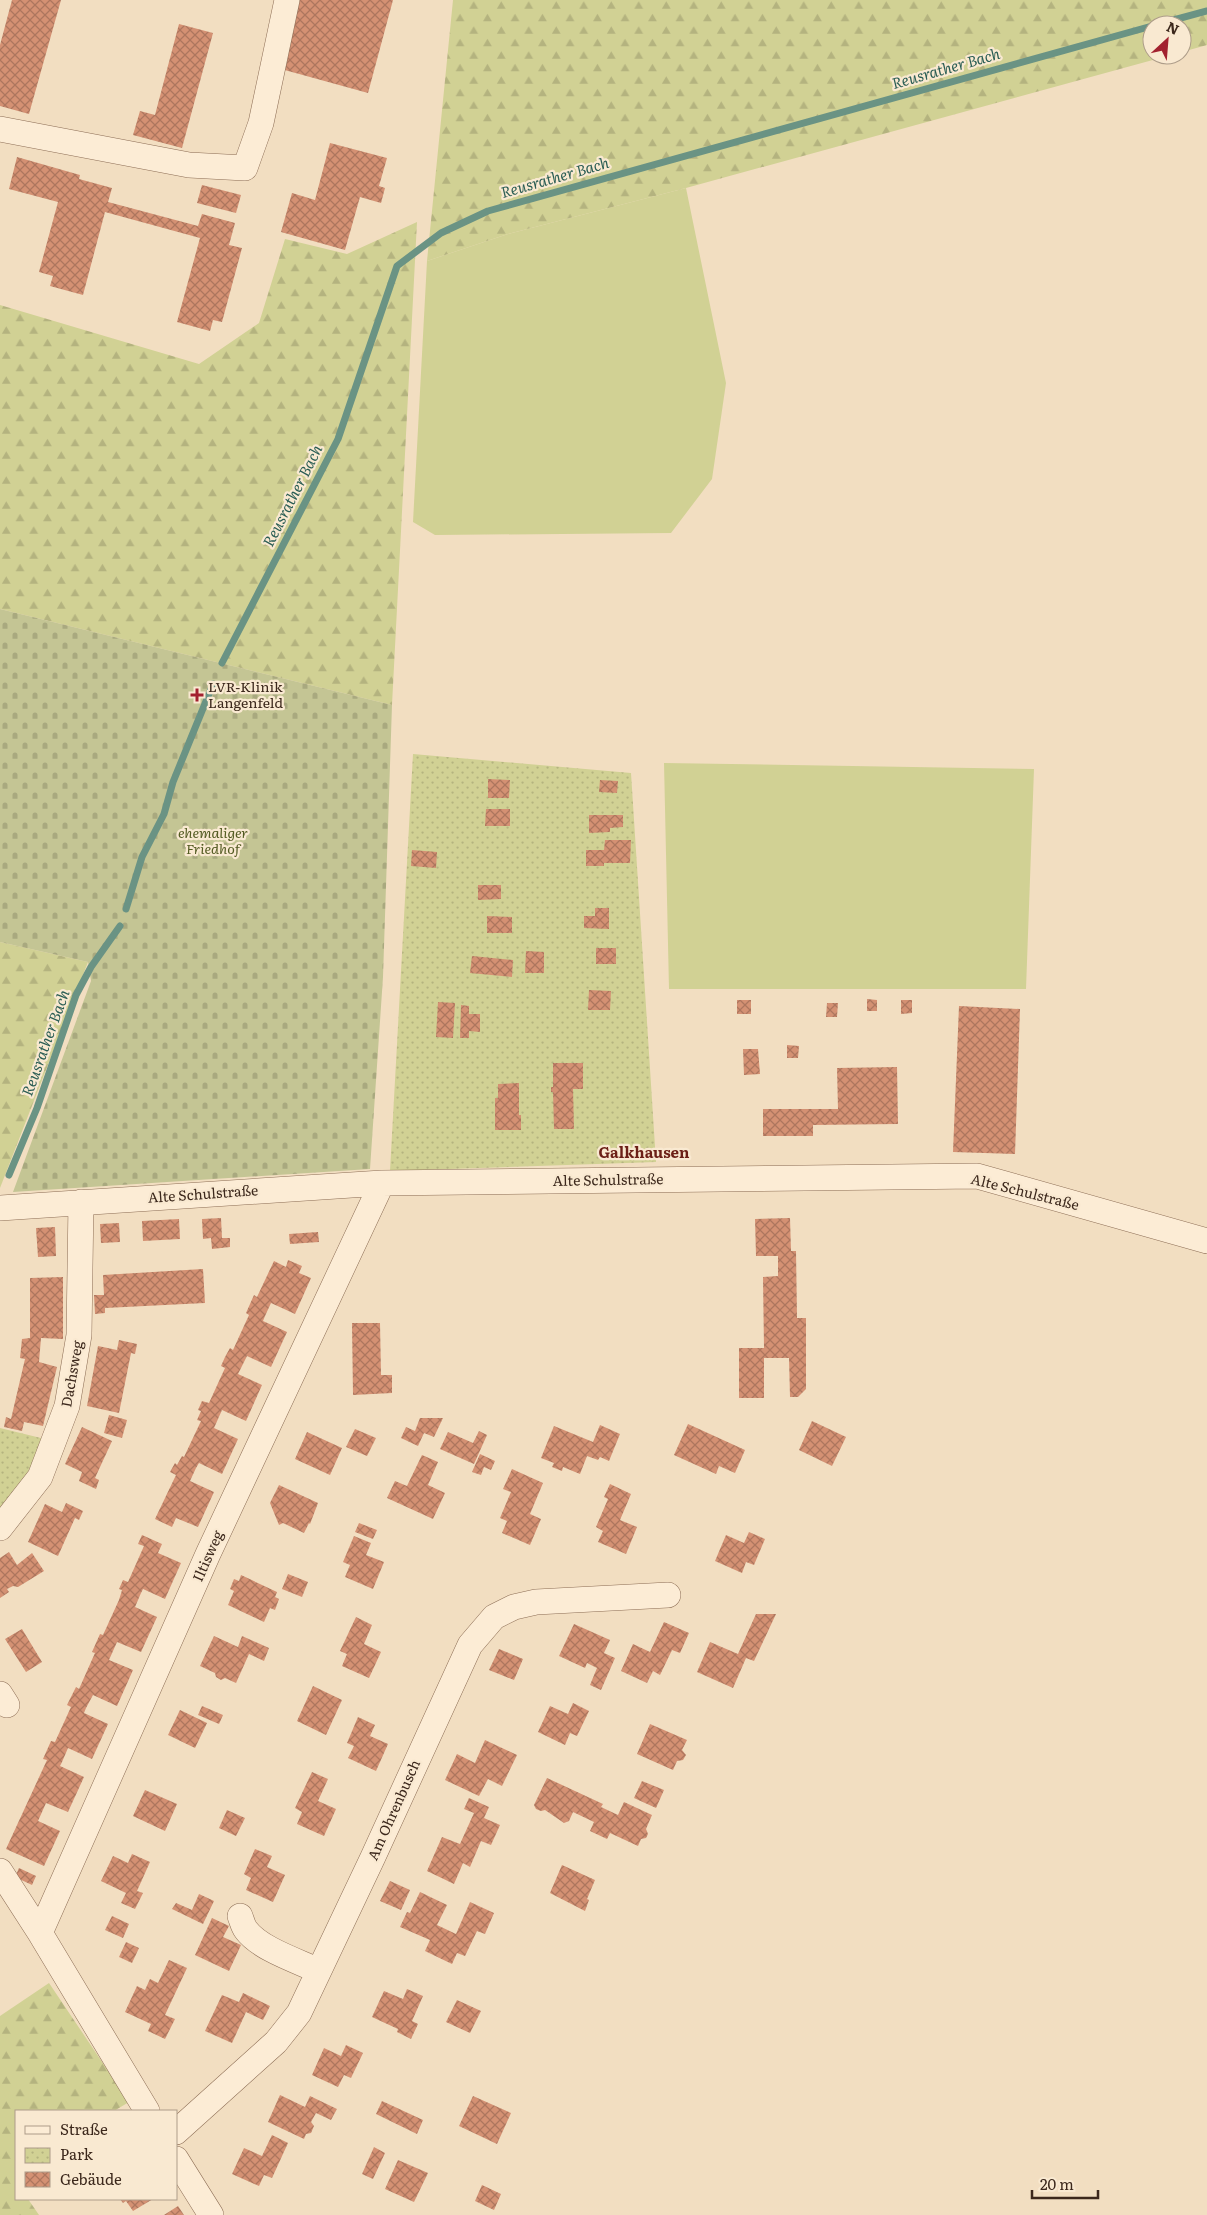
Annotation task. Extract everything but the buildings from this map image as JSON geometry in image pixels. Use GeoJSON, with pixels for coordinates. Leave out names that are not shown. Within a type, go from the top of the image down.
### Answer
{"type":"FeatureCollection","features":[{"type":"Feature","properties":{"kind":"street"},"geometry":{"type":"LineString","coordinates":[[0,129],[189,164],[245,168],[261,123],[287,0]]}},
{"type":"Feature","properties":{"kind":"street","name":"Alte Schulstraße"},"geometry":{"type":"LineString","coordinates":[[0,1208],[382,1183],[977,1176],[1207,1241]]}},
{"type":"Feature","properties":{"kind":"street","name":"Iltisweg"},"geometry":{"type":"LineString","coordinates":[[40,1933],[208,1554],[382,1183]]}},
{"type":"Feature","properties":{"kind":"street","name":"Dachsweg"},"geometry":{"type":"LineString","coordinates":[[0,1528],[40,1477],[68,1406],[79,1335],[81,1202]]}},
{"type":"Feature","properties":{"kind":"street","name":"Am Ohrenbusch"},"geometry":{"type":"LineString","coordinates":[[178,2130],[276,2042],[298,2013],[470,1645],[494,1617],[514,1607],[536,1602],[668,1595]]}},
{"type":"Feature","properties":{"kind":"street"},"geometry":{"type":"LineString","coordinates":[[0,1871],[40,1933],[146,2110]]}},
{"type":"Feature","properties":{"kind":"street"},"geometry":{"type":"LineString","coordinates":[[240,1916],[245,1929],[253,1938],[270,1949],[319,1971]]}},
{"type":"Feature","properties":{"kind":"street"},"geometry":{"type":"LineString","coordinates":[[178,2162],[211,2215]]}},
{"type":"Feature","properties":{"kind":"green space"},"geometry":{"type":"Polygon","coordinates":[[[453,0],[1207,0],[1207,45],[1192,49],[1192,15],[1142,15],[1142,63],[686,188],[508,234],[427,261],[453,0]]]}},
{"type":"Feature","properties":{"kind":"green space"},"geometry":{"type":"Polygon","coordinates":[[[686,188],[726,383],[712,479],[671,533],[435,535],[413,522],[427,261],[508,234],[686,188]]]}},
{"type":"Feature","properties":{"kind":"green space"},"geometry":{"type":"Polygon","coordinates":[[[417,222],[392,705],[0,609],[0,305],[199,364],[259,323],[285,239],[347,254],[417,222]]]}},
{"type":"Feature","properties":{"kind":"green space","name":"ehemaliger Friedhof"},"geometry":{"type":"Polygon","coordinates":[[[0,609],[392,705],[383,977],[370,1169],[13,1192],[91,981],[88,962],[0,942],[0,609]]]}},
{"type":"Feature","properties":{"kind":"green space"},"geometry":{"type":"Polygon","coordinates":[[[413,754],[631,773],[656,1162],[390,1171],[413,754]]]}},
{"type":"Feature","properties":{"kind":"green space"},"geometry":{"type":"Polygon","coordinates":[[[664,763],[1034,769],[1026,989],[669,989],[664,763]]]}},
{"type":"Feature","properties":{"kind":"green space"},"geometry":{"type":"Polygon","coordinates":[[[0,942],[88,962],[0,1188],[0,942]]]}},
{"type":"Feature","properties":{"kind":"green space"},"geometry":{"type":"Polygon","coordinates":[[[0,1428],[45,1439],[20,1487],[0,1513],[0,1428]]]}},
{"type":"Feature","properties":{"kind":"green space"},"geometry":{"type":"Polygon","coordinates":[[[49,1983],[129,2102],[116,2110],[15,2110],[15,2200],[29,2200],[39,2215],[0,2215],[0,2016],[49,1983]]]}},
{"type":"Feature","properties":{"kind":"waterway","name":"Reusrather Bach"},"geometry":{"type":"LineString","coordinates":[[1192,15],[1207,11]]}},
{"type":"Feature","properties":{"kind":"waterway","name":"Reusrather Bach"},"geometry":{"type":"LineString","coordinates":[[222,663],[338,439],[397,266],[441,233],[488,211],[1142,29]]}},
{"type":"Feature","properties":{"kind":"waterway","name":"Reusrather Bach"},"geometry":{"type":"LineString","coordinates":[[126,909],[142,857],[164,814],[173,782],[213,684]]}},
{"type":"Feature","properties":{"kind":"waterway","name":"Reusrather Bach"},"geometry":{"type":"LineString","coordinates":[[9,1175],[37,1108],[76,995],[91,967],[120,926]]}},
{"type":"Feature","properties":{"kind":"place","name":"LVR-Klinik Langenfeld"},"geometry":{"type":"Point","coordinates":[197,695]}},
{"type":"Feature","properties":{"kind":"district","name":"Galkhausen"},"geometry":{"type":"Point","coordinates":[644,1153]}}]}
